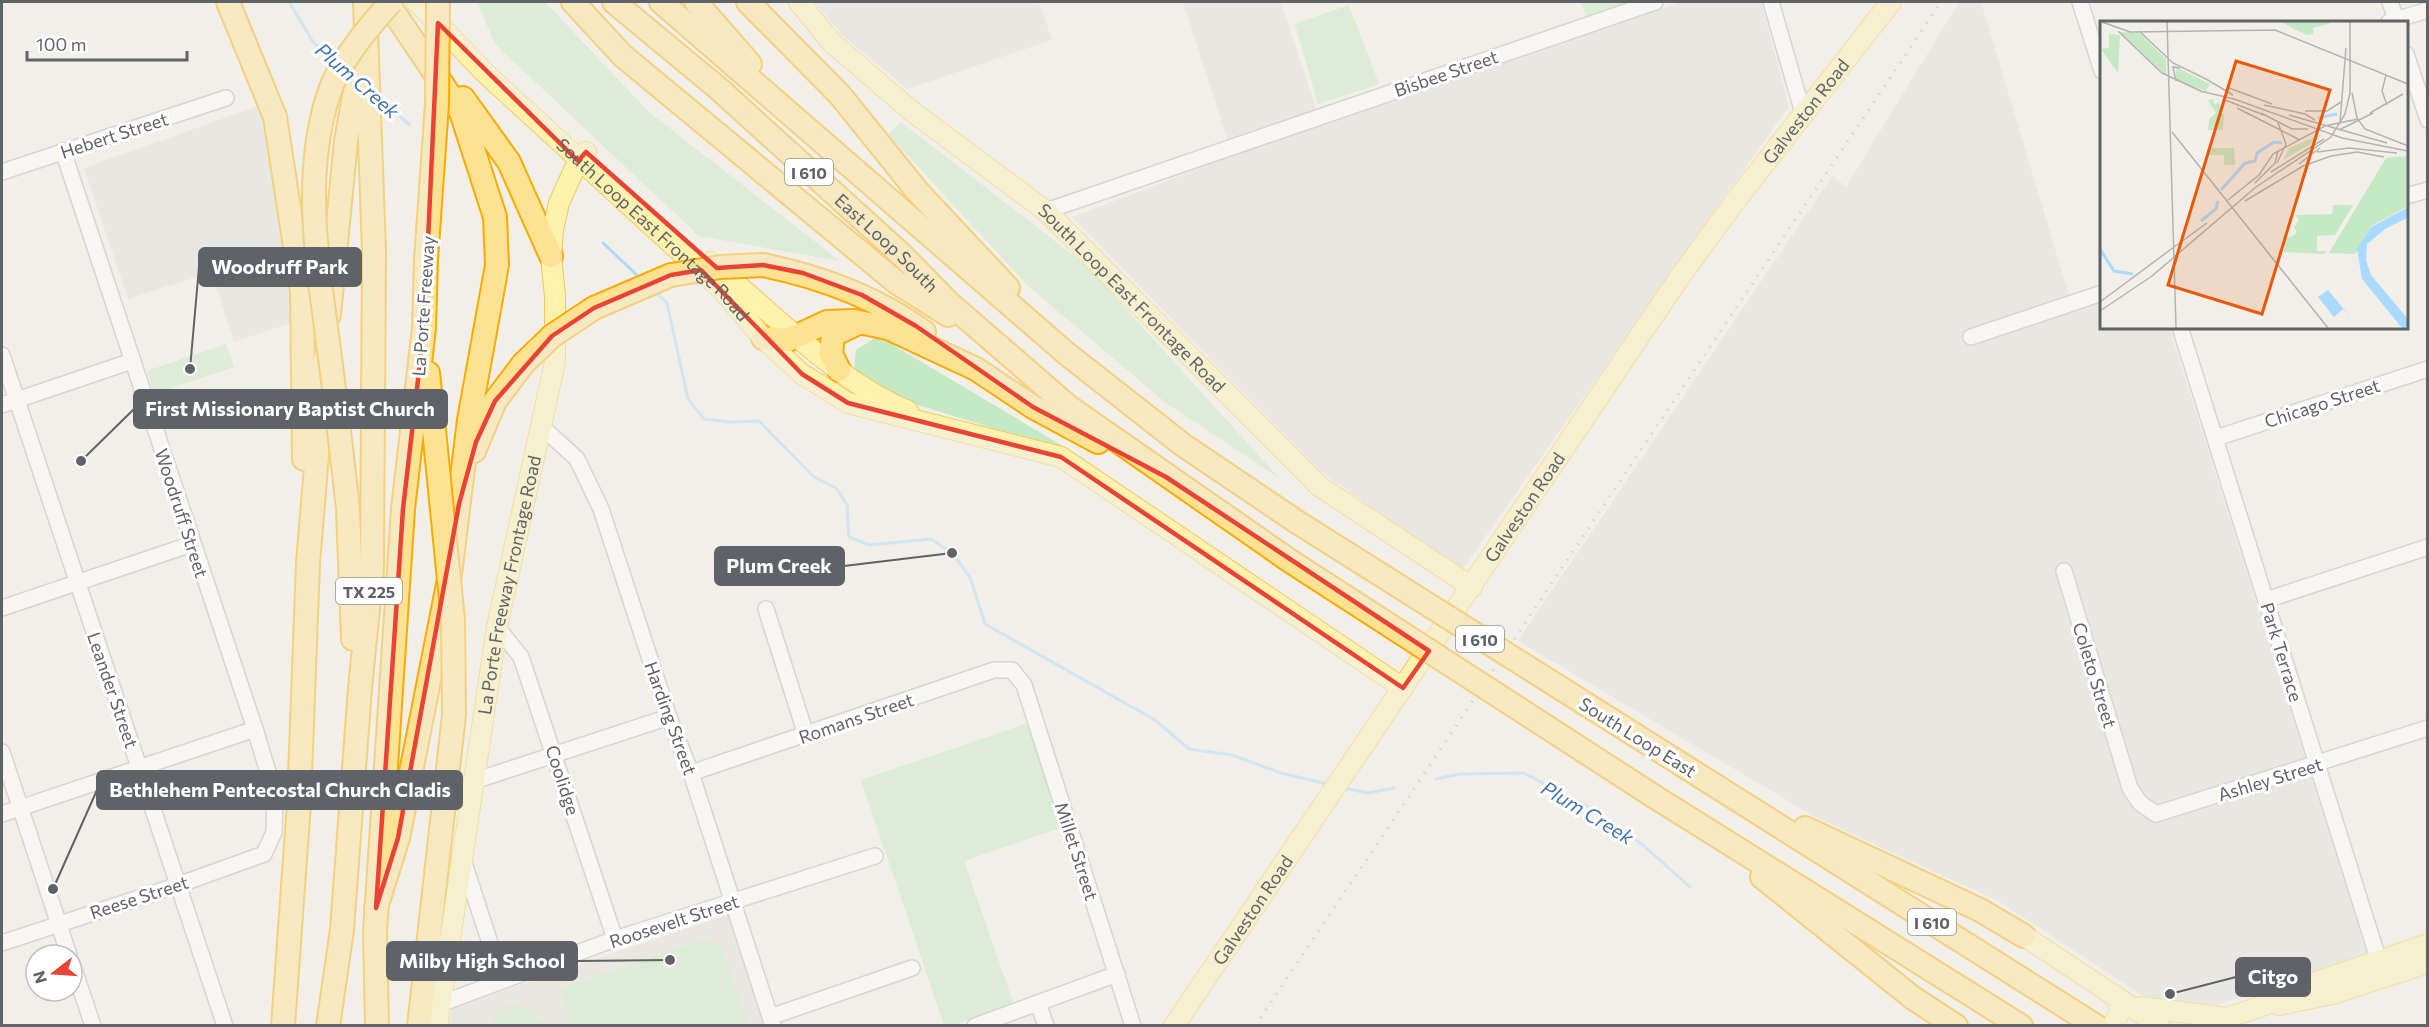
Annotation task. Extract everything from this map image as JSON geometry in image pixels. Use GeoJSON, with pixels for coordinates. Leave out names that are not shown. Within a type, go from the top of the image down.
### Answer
{"type":"FeatureCollection","features":[{"type":"Feature","properties":{"kind":"highway"},"geometry":{"type":"LineString","coordinates":[[228,2],[275,117],[302,292],[309,563]]}},
{"type":"Feature","properties":{"kind":"highway","name":"TX 225"},"geometry":{"type":"LineString","coordinates":[[328,1026],[342,930],[360,688],[372,570],[374,251],[365,2]]}},
{"type":"Feature","properties":{"kind":"highway"},"geometry":{"type":"LineString","coordinates":[[360,688],[353,647],[348,509],[312,186],[315,147],[328,94],[338,74],[389,2],[460,112],[495,217],[497,265],[469,420],[450,574],[398,838],[376,908]]}},
{"type":"Feature","properties":{"kind":"highway","name":"La Porte Freeway"},"geometry":{"type":"LineString","coordinates":[[377,1026],[376,908],[403,509],[424,328],[426,260],[437,104],[436,2]]}},
{"type":"Feature","properties":{"kind":"highway"},"geometry":{"type":"LineString","coordinates":[[573,2],[623,56],[896,282],[1000,348]]}},
{"type":"Feature","properties":{"kind":"highway","name":"East Loop South"},"geometry":{"type":"LineString","coordinates":[[614,2],[719,89],[903,256],[949,303],[1000,348],[1069,407],[1166,477]]}},
{"type":"Feature","properties":{"kind":"highway","name":"East Loop South"},"geometry":{"type":"LineString","coordinates":[[661,2],[1067,354],[1183,445]]}},
{"type":"Feature","properties":{"kind":"highway"},"geometry":{"type":"LineString","coordinates":[[696,2],[802,124]]}},
{"type":"Feature","properties":{"kind":"highway"},"geometry":{"type":"LineString","coordinates":[[748,2],[840,95],[918,192],[972,246],[1067,354]]}},
{"type":"Feature","properties":{"kind":"highway"},"geometry":{"type":"LineString","coordinates":[[283,1026],[299,803],[309,563],[335,248],[346,141],[365,34]]}},
{"type":"Feature","properties":{"kind":"highway"},"geometry":{"type":"LineString","coordinates":[[412,37],[464,99],[509,162],[551,256]]}},
{"type":"Feature","properties":{"kind":"highway"},"geometry":{"type":"LineString","coordinates":[[459,504],[476,442],[490,411],[523,364],[552,336],[594,308],[635,289],[671,275],[722,267],[763,266],[803,273],[862,295],[916,326],[1033,407],[1166,477]]}},
{"type":"Feature","properties":{"kind":"highway"},"geometry":{"type":"LineString","coordinates":[[763,338],[777,341],[798,336],[827,322],[860,322],[888,328],[976,369]]}},
{"type":"Feature","properties":{"kind":"highway"},"geometry":{"type":"LineString","coordinates":[[839,370],[831,354],[834,335],[860,322]]}},
{"type":"Feature","properties":{"kind":"highway"},"geometry":{"type":"LineString","coordinates":[[419,1026],[454,715],[453,621],[424,328]]}},
{"type":"Feature","properties":{"kind":"highway","name":"South Loop East"},"geometry":{"type":"LineString","coordinates":[[1183,445],[1297,522],[1665,754],[1779,820],[2091,1023]]}},
{"type":"Feature","properties":{"kind":"highway","name":"I 610"},"geometry":{"type":"LineString","coordinates":[[1166,477],[1290,561],[1655,797],[1752,863],[2021,1026]]}},
{"type":"Feature","properties":{"kind":"highway"},"geometry":{"type":"LineString","coordinates":[[1779,820],[1980,910],[2024,936]]}},
{"type":"Feature","properties":{"kind":"highway"},"geometry":{"type":"LineString","coordinates":[[1752,863],[1913,998],[1956,1026]]}},
{"type":"Feature","properties":{"kind":"main road","name":"South Loop East Frontage Road"},"geometry":{"type":"LineString","coordinates":[[417,2],[485,74],[839,370],[892,404],[947,427]]}},
{"type":"Feature","properties":{"kind":"main road","name":"South Loop East Frontage Road"},"geometry":{"type":"LineString","coordinates":[[436,2],[625,203],[723,291],[763,338],[802,374],[848,403],[1061,457],[1403,688]]}},
{"type":"Feature","properties":{"kind":"main road","name":"South Loop East Frontage Road"},"geometry":{"type":"LineString","coordinates":[[799,2],[832,42],[907,107],[1046,211],[1319,486],[1472,587]]}},
{"type":"Feature","properties":{"kind":"main road","name":"Galveston Road"},"geometry":{"type":"LineString","coordinates":[[1174,1026],[1677,281],[1803,113],[1891,2]]}},
{"type":"Feature","properties":{"kind":"main road","name":"La Porte Freeway Frontage Road"},"geometry":{"type":"LineString","coordinates":[[437,1026],[497,627],[555,362],[556,339],[551,256],[559,203],[582,156]]}},
{"type":"Feature","properties":{"kind":"main road"},"geometry":{"type":"LineString","coordinates":[[559,203],[571,185],[583,181],[593,183],[625,203]]}},
{"type":"Feature","properties":{"kind":"main road"},"geometry":{"type":"LineString","coordinates":[[2024,936],[2160,1026]]}},
{"type":"Feature","properties":{"kind":"main road"},"geometry":{"type":"LineString","coordinates":[[2203,1026],[2265,1005],[2284,1005],[2316,998],[2381,969],[2427,944]]}},
{"type":"Feature","properties":{"kind":"main road"},"geometry":{"type":"LineString","coordinates":[[2381,969],[2427,963]]}},
{"type":"Feature","properties":{"kind":"main road"},"geometry":{"type":"LineString","coordinates":[[2123,1000],[2167,1013],[2228,1017]]}},
{"type":"Feature","properties":{"kind":"main road"},"geometry":{"type":"LineString","coordinates":[[2112,1026],[2119,1016],[2123,1000]]}},
{"type":"Feature","properties":{"kind":"main road"},"geometry":{"type":"LineString","coordinates":[[2248,1026],[2265,1005]]}},
{"type":"Feature","properties":{"kind":"street","name":"Bisbee Street"},"geometry":{"type":"LineString","coordinates":[[1046,211],[1655,2]]}},
{"type":"Feature","properties":{"kind":"street"},"geometry":{"type":"LineString","coordinates":[[1771,2],[1803,113]]}},
{"type":"Feature","properties":{"kind":"street"},"geometry":{"type":"LineString","coordinates":[[2080,2],[2100,65]]}},
{"type":"Feature","properties":{"kind":"street"},"geometry":{"type":"LineString","coordinates":[[2390,2],[2394,21]]}},
{"type":"Feature","properties":{"kind":"street"},"geometry":{"type":"LineString","coordinates":[[2397,21],[2427,10]]}},
{"type":"Feature","properties":{"kind":"street"},"geometry":{"type":"LineString","coordinates":[[2408,60],[2427,120]]}},
{"type":"Feature","properties":{"kind":"street","name":"Hebert Street"},"geometry":{"type":"LineString","coordinates":[[2,172],[226,98]]}},
{"type":"Feature","properties":{"kind":"street","name":"Woodruff Street"},"geometry":{"type":"LineString","coordinates":[[63,151],[275,795],[274,832],[269,842]]}},
{"type":"Feature","properties":{"kind":"street"},"geometry":{"type":"LineString","coordinates":[[2408,195],[2427,190]]}},
{"type":"Feature","properties":{"kind":"street"},"geometry":{"type":"LineString","coordinates":[[1971,337],[2100,294]]}},
{"type":"Feature","properties":{"kind":"street","name":"Park Terrace"},"geometry":{"type":"LineString","coordinates":[[2180,328],[2381,969]]}},
{"type":"Feature","properties":{"kind":"street","name":"Leander Street"},"geometry":{"type":"LineString","coordinates":[[2,355],[9,403],[77,584],[225,1026]]}},
{"type":"Feature","properties":{"kind":"street"},"geometry":{"type":"LineString","coordinates":[[9,403],[132,361]]}},
{"type":"Feature","properties":{"kind":"street","name":"Chicago Street"},"geometry":{"type":"LineString","coordinates":[[2216,438],[2427,369]]}},
{"type":"Feature","properties":{"kind":"street","name":"Harding Street"},"geometry":{"type":"LineString","coordinates":[[542,426],[577,459],[601,508],[772,1021]]}},
{"type":"Feature","properties":{"kind":"street"},"geometry":{"type":"LineString","coordinates":[[2,608],[192,544]]}},
{"type":"Feature","properties":{"kind":"street"},"geometry":{"type":"LineString","coordinates":[[2266,600],[2427,547]]}},
{"type":"Feature","properties":{"kind":"street","name":"Coleto Street"},"geometry":{"type":"LineString","coordinates":[[2064,571],[2127,780]]}},
{"type":"Feature","properties":{"kind":"street"},"geometry":{"type":"LineString","coordinates":[[766,609],[806,735]]}},
{"type":"Feature","properties":{"kind":"street","name":"Coolidge"},"geometry":{"type":"LineString","coordinates":[[497,627],[521,657],[556,755],[615,939]]}},
{"type":"Feature","properties":{"kind":"street","name":"Romans Street"},"geometry":{"type":"LineString","coordinates":[[691,773],[994,670],[1012,670],[1018,677]]}},
{"type":"Feature","properties":{"kind":"street","name":"Millet Street"},"geometry":{"type":"LineString","coordinates":[[1018,677],[1024,685],[1133,1026]]}},
{"type":"Feature","properties":{"kind":"street"},"geometry":{"type":"LineString","coordinates":[[474,781],[669,717]]}},
{"type":"Feature","properties":{"kind":"street","name":"Ashley Street"},"geometry":{"type":"LineString","coordinates":[[2127,780],[2140,803],[2156,814],[2317,765],[2427,728]]}},
{"type":"Feature","properties":{"kind":"street"},"geometry":{"type":"LineString","coordinates":[[2,814],[255,729]]}},
{"type":"Feature","properties":{"kind":"street"},"geometry":{"type":"LineString","coordinates":[[2,752],[65,943]]}},
{"type":"Feature","properties":{"kind":"street","name":"Reese Street"},"geometry":{"type":"LineString","coordinates":[[2,943],[264,854],[269,842]]}},
{"type":"Feature","properties":{"kind":"street","name":"Roosevelt Street"},"geometry":{"type":"LineString","coordinates":[[440,1004],[615,939],[875,856]]}},
{"type":"Feature","properties":{"kind":"street"},"geometry":{"type":"LineString","coordinates":[[462,858],[502,980]]}},
{"type":"Feature","properties":{"kind":"street"},"geometry":{"type":"LineString","coordinates":[[772,1021],[912,968]]}},
{"type":"Feature","properties":{"kind":"street"},"geometry":{"type":"LineString","coordinates":[[975,1026],[1117,974]]}},
{"type":"Feature","properties":{"kind":"street"},"geometry":{"type":"LineString","coordinates":[[84,999],[93,1026]]}},
{"type":"Feature","properties":{"kind":"street"},"geometry":{"type":"LineString","coordinates":[[1038,1003],[1046,1026]]}},
{"type":"Feature","properties":{"kind":"highlighted area"},"geometry":{"type":"Polygon","coordinates":[[[438,23],[578,161],[586,152],[717,268],[763,265],[803,273],[862,295],[916,326],[1033,407],[1166,477],[1429,651],[1403,688],[1061,457],[848,403],[802,374],[701,270],[671,275],[594,308],[552,336],[495,401],[476,442],[459,504],[398,838],[376,908],[403,509],[424,328],[438,23]]]}},
{"type":"Feature","properties":{"kind":"shaded area"},"geometry":{"type":"Polygon","coordinates":[[[815,2],[1039,2],[1052,40],[907,89],[843,36],[815,2]]]}},
{"type":"Feature","properties":{"kind":"shaded area"},"geometry":{"type":"Polygon","coordinates":[[[1183,2],[1281,2],[1322,126],[1680,2],[1761,2],[1789,106],[1461,571],[1319,470],[1072,217],[1233,156],[1183,2]]]}},
{"type":"Feature","properties":{"kind":"shaded area"},"geometry":{"type":"Polygon","coordinates":[[[1959,2],[1981,2],[2073,309],[2100,302],[2100,328],[2169,328],[2368,956],[2177,1018],[1998,901],[1817,818],[1518,641],[1833,175],[1846,187],[1959,2]]]}},
{"type":"Feature","properties":{"kind":"shaded area"},"geometry":{"type":"Polygon","coordinates":[[[261,105],[277,169],[289,248],[294,322],[234,342],[212,272],[128,299],[84,168],[261,105]]]}},
{"type":"Feature","properties":{"kind":"shaded area"},"geometry":{"type":"Polygon","coordinates":[[[732,913],[769,1026],[449,1026],[452,1008],[732,913]]]}},
{"type":"Feature","properties":{"kind":"green space"},"geometry":{"type":"Polygon","coordinates":[[[477,2],[545,2],[650,113],[840,261],[699,236],[495,44],[477,2]]]}},
{"type":"Feature","properties":{"kind":"green space"},"geometry":{"type":"Polygon","coordinates":[[[1581,2],[1635,2],[1586,17],[1581,2]]]}},
{"type":"Feature","properties":{"kind":"green space"},"geometry":{"type":"Polygon","coordinates":[[[1349,5],[1379,84],[1318,104],[1295,24],[1349,5]]]}},
{"type":"Feature","properties":{"kind":"green space"},"geometry":{"type":"Polygon","coordinates":[[[901,122],[1087,266],[1279,478],[1166,403],[1027,285],[888,134],[901,122]]]}},
{"type":"Feature","properties":{"kind":"green space"},"geometry":{"type":"Polygon","coordinates":[[[878,336],[1088,461],[1025,438],[898,399],[854,371],[856,350],[878,336]]]}},
{"type":"Feature","properties":{"kind":"green space"},"geometry":{"type":"Polygon","coordinates":[[[226,344],[234,367],[154,394],[147,371],[226,344]]]}},
{"type":"Feature","properties":{"kind":"green space"},"geometry":{"type":"Polygon","coordinates":[[[1028,723],[1063,827],[964,861],[1014,1005],[953,1025],[944,1025],[861,780],[1028,723]]]}},
{"type":"Feature","properties":{"kind":"green space"},"geometry":{"type":"Polygon","coordinates":[[[705,939],[722,948],[748,1025],[570,1025],[560,989],[705,939]]]}},
{"type":"Feature","properties":{"kind":"green space"},"geometry":{"type":"Polygon","coordinates":[[[514,1003],[551,1025],[489,1025],[497,1011],[514,1003]]]}},
{"type":"Feature","properties":{"kind":"waterway","name":"Plum Creek"},"geometry":{"type":"LineString","coordinates":[[289,2],[313,42],[336,62]]}},
{"type":"Feature","properties":{"kind":"waterway","name":"Plum Creek"},"geometry":{"type":"LineString","coordinates":[[377,97],[410,125]]}},
{"type":"Feature","properties":{"kind":"waterway","name":"Plum Creek"},"geometry":{"type":"LineString","coordinates":[[603,243],[641,279]]}},
{"type":"Feature","properties":{"kind":"waterway","name":"Plum Creek"},"geometry":{"type":"LineString","coordinates":[[655,292],[667,303],[688,399],[704,419],[731,422],[759,421],[814,477],[836,488],[847,505],[849,537],[869,545],[931,539],[952,553],[970,577],[985,624],[1155,720],[1189,749],[1232,755],[1281,773],[1327,784]]}},
{"type":"Feature","properties":{"kind":"waterway","name":"Plum Creek"},"geometry":{"type":"LineString","coordinates":[[1436,779],[1460,774],[1524,773],[1591,808],[1644,846],[1690,887]]}},
{"type":"Feature","properties":{"kind":"waterway","name":"Plum Creek"},"geometry":{"type":"LineString","coordinates":[[1343,788],[1368,793],[1394,788]]}},
{"type":"Feature","properties":{"kind":"railway"},"geometry":{"type":"LineString","coordinates":[[1255,1026],[1941,2]]}},
{"type":"Feature","properties":{"kind":"place","name":"Woodruff Park"},"geometry":{"type":"Point","coordinates":[190,369]}},
{"type":"Feature","properties":{"kind":"place","name":"First Missionary Baptist Church"},"geometry":{"type":"Point","coordinates":[81,461]}},
{"type":"Feature","properties":{"kind":"place","name":"Plum Creek"},"geometry":{"type":"Point","coordinates":[952,553]}},
{"type":"Feature","properties":{"kind":"place","name":"Bethlehem Pentecostal Church Cladis"},"geometry":{"type":"Point","coordinates":[53,889]}},
{"type":"Feature","properties":{"kind":"place","name":"Milby High School"},"geometry":{"type":"Point","coordinates":[670,960]}},
{"type":"Feature","properties":{"kind":"place","name":"Citgo"},"geometry":{"type":"Point","coordinates":[2170,994]}}]}
